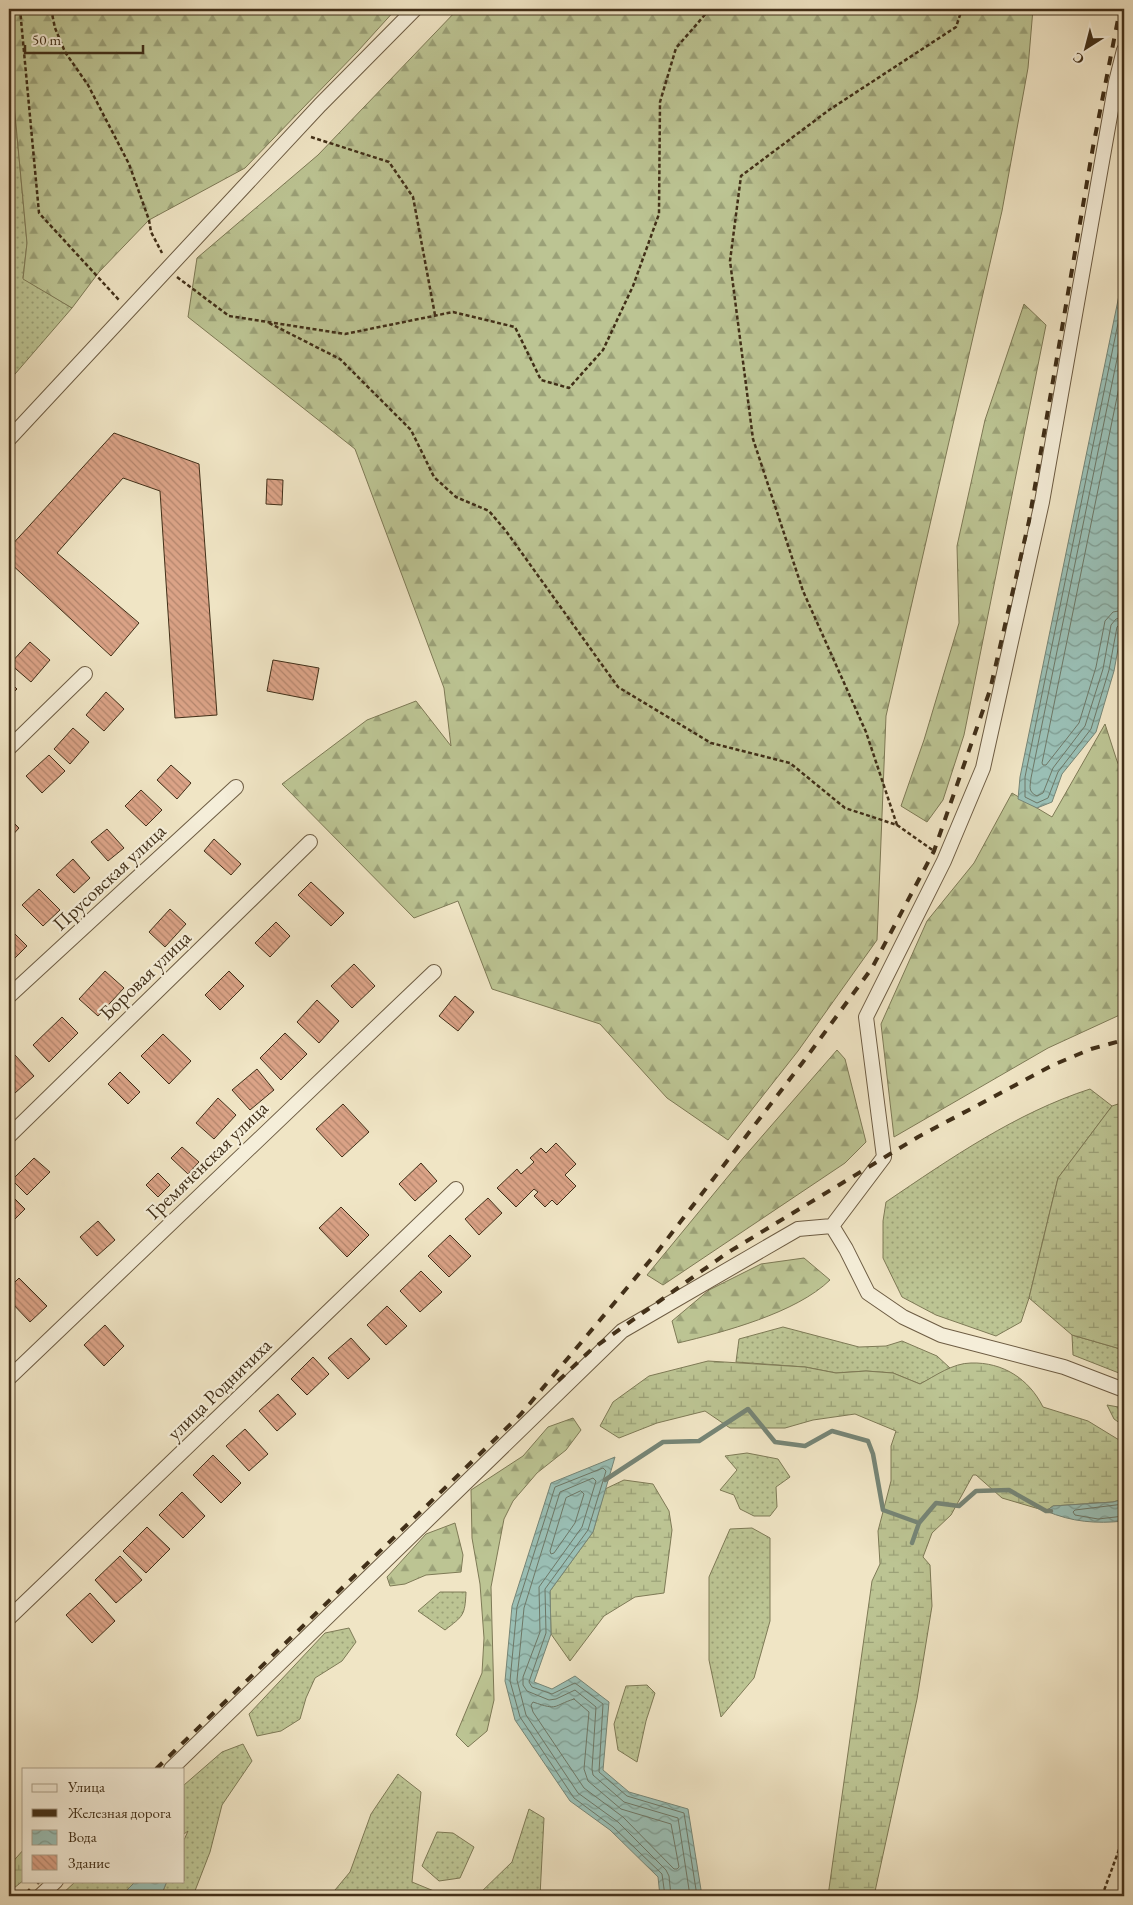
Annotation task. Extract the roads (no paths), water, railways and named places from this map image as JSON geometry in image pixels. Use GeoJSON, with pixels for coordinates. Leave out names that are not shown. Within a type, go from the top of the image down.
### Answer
{"type":"FeatureCollection","features":[{"type":"Feature","properties":{"kind":"street"},"geometry":{"type":"LineString","coordinates":[[9,439],[295,132],[415,9]]}},
{"type":"Feature","properties":{"kind":"street"},"geometry":{"type":"LineString","coordinates":[[172,1768],[622,1330],[798,1229],[832,1226],[884,1157],[866,1017],[944,861],[983,768],[1042,502],[1116,82],[1124,50]]}},
{"type":"Feature","properties":{"kind":"street"},"geometry":{"type":"LineString","coordinates":[[9,748],[85,674]]}},
{"type":"Feature","properties":{"kind":"street","name":"Прусовская улица"},"geometry":{"type":"LineString","coordinates":[[9,996],[236,787]]}},
{"type":"Feature","properties":{"kind":"street","name":"Боровая улица"},"geometry":{"type":"LineString","coordinates":[[9,1136],[310,842]]}},
{"type":"Feature","properties":{"kind":"street","name":"Гремяченская улица"},"geometry":{"type":"LineString","coordinates":[[9,1378],[434,972]]}},
{"type":"Feature","properties":{"kind":"street","name":"улица Родничиха"},"geometry":{"type":"LineString","coordinates":[[9,1618],[456,1189]]}},
{"type":"Feature","properties":{"kind":"street"},"geometry":{"type":"LineString","coordinates":[[832,1226],[868,1293],[903,1317],[941,1335],[1064,1367],[1124,1390]]}},
{"type":"Feature","properties":{"kind":"street"},"geometry":{"type":"LineString","coordinates":[[40,1896],[55,1882]]}},
{"type":"Feature","properties":{"kind":"water"},"geometry":{"type":"Polygon","coordinates":[[[1124,271],[1124,616],[1114,671],[1096,732],[1062,774],[1052,802],[1037,808],[1018,799],[1020,777],[1124,271]]]}},
{"type":"Feature","properties":{"kind":"water"},"geometry":{"type":"Polygon","coordinates":[[[615,1457],[593,1532],[550,1591],[551,1634],[534,1682],[552,1689],[575,1676],[609,1702],[603,1770],[629,1792],[688,1809],[702,1896],[660,1896],[658,1877],[610,1830],[570,1801],[515,1720],[505,1681],[512,1606],[551,1483],[615,1457]]]}},
{"type":"Feature","properties":{"kind":"water"},"geometry":{"type":"Polygon","coordinates":[[[1124,1499],[1124,1521],[1084,1521],[1065,1518],[1046,1511],[1053,1506],[1113,1502],[1124,1499]]]}},
{"type":"Feature","properties":{"kind":"water"},"geometry":{"type":"Polygon","coordinates":[[[135,1882],[167,1882],[161,1896],[121,1896],[135,1882]]]}},
{"type":"Feature","properties":{"kind":"waterway"},"geometry":{"type":"LineString","coordinates":[[605,1480],[663,1442],[699,1441],[748,1409],[775,1442],[805,1446],[832,1431],[868,1441],[873,1454],[883,1510],[919,1523],[936,1503],[959,1506],[976,1491],[1009,1490],[1046,1511],[1051,1511]]}},
{"type":"Feature","properties":{"kind":"waterway"},"geometry":{"type":"LineString","coordinates":[[912,1543],[919,1523]]}},
{"type":"Feature","properties":{"kind":"railway"},"geometry":{"type":"LineString","coordinates":[[157,1768],[521,1414],[658,1251],[803,1062],[872,968],[934,851],[990,690],[1029,521],[1093,147],[1120,9]]}},
{"type":"Feature","properties":{"kind":"railway"},"geometry":{"type":"LineString","coordinates":[[558,1381],[592,1349],[727,1253],[918,1137],[1053,1065],[1091,1049],[1124,1040]]}},
{"type":"Feature","properties":{"kind":"railway"},"geometry":{"type":"LineString","coordinates":[[24,1896],[38,1882]]}}]}
